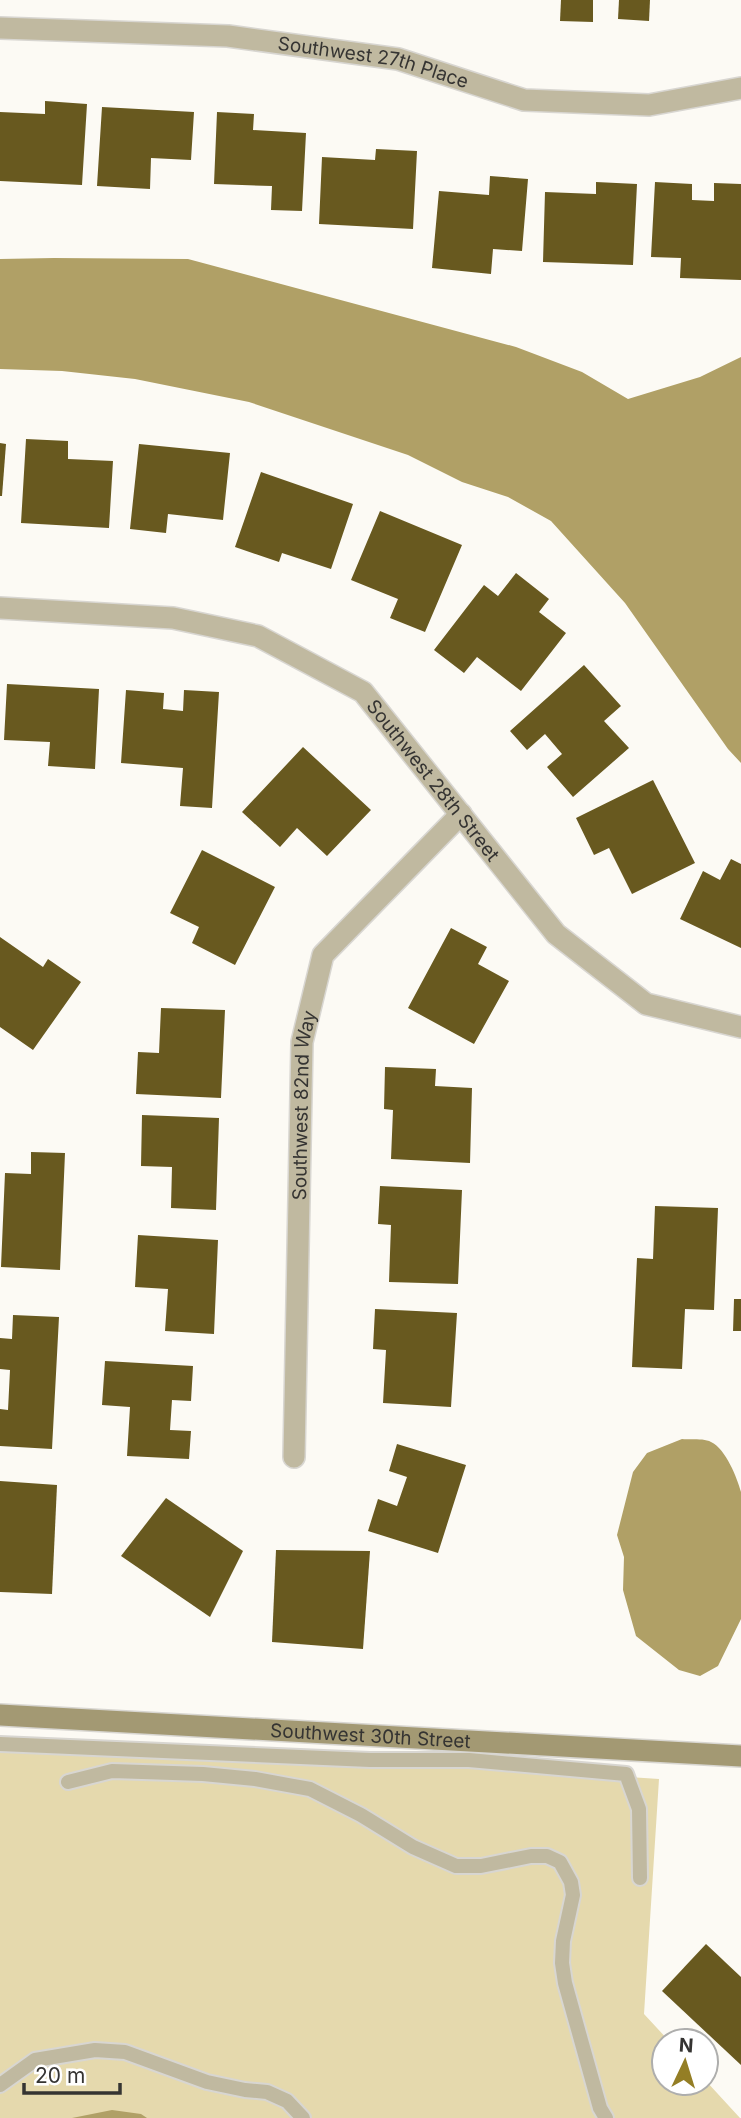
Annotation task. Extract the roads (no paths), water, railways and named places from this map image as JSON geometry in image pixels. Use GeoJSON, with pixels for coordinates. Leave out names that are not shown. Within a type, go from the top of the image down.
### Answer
{"type":"FeatureCollection","features":[{"type":"Feature","properties":{"kind":"street","name":"Southwest 27th Place"},"geometry":{"type":"LineString","coordinates":[[0,28],[228,36],[398,59],[524,100],[649,105],[741,88]]}},
{"type":"Feature","properties":{"kind":"street","name":"Southwest 28th Street"},"geometry":{"type":"LineString","coordinates":[[0,608],[173,618],[258,636],[363,692],[556,934],[646,1004],[741,1027]]}},
{"type":"Feature","properties":{"kind":"street","name":"Southwest 82nd Way"},"geometry":{"type":"LineString","coordinates":[[295,1457],[302,1042],[323,955],[461,814]]}},
{"type":"Feature","properties":{"kind":"street","name":"Southwest 30th Street"},"geometry":{"type":"LineString","coordinates":[[0,1715],[741,1756]]}},
{"type":"Feature","properties":{"kind":"lane"},"geometry":{"type":"LineString","coordinates":[[0,1744],[370,1760],[469,1760],[626,1774],[639,1809],[640,1878]]}},
{"type":"Feature","properties":{"kind":"lane"},"geometry":{"type":"LineString","coordinates":[[68,1782],[112,1771],[203,1774],[265,1781],[310,1789],[413,1847],[456,1866],[481,1866],[531,1856],[547,1856],[559,1862],[571,1882],[573,1895],[563,1941],[565,1983],[600,2108],[606,2118]]}},
{"type":"Feature","properties":{"kind":"lane"},"geometry":{"type":"LineString","coordinates":[[0,2085],[35,2060],[95,2050],[125,2052],[207,2082],[267,2092],[287,2101],[303,2118]]}}]}
